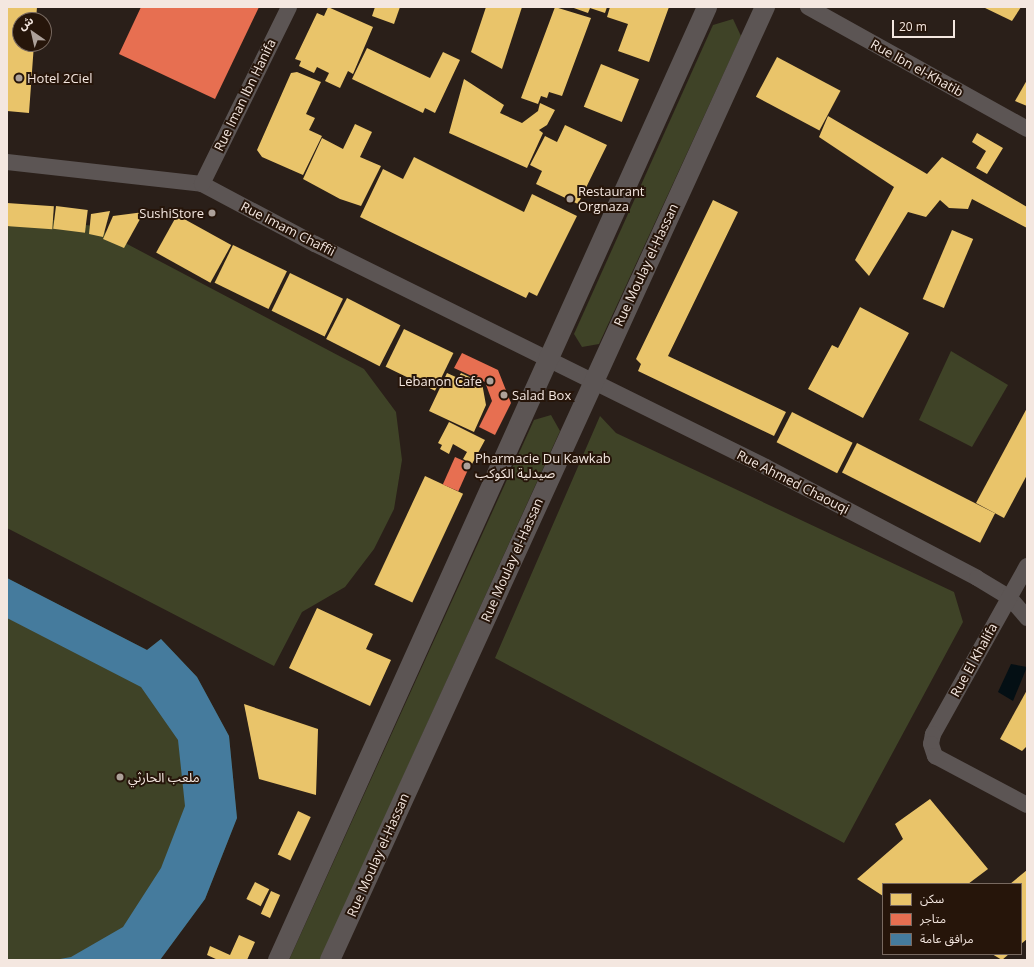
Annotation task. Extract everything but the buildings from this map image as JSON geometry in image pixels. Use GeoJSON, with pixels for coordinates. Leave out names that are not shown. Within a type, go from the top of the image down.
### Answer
{"type":"FeatureCollection","features":[{"type":"Feature","properties":{"kind":"street","name":"Rue Iman lbn Hanifa"},"geometry":{"type":"LineString","coordinates":[[202,184],[289,7]]}},
{"type":"Feature","properties":{"kind":"street"},"geometry":{"type":"LineString","coordinates":[[278,960],[550,360],[707,7]]}},
{"type":"Feature","properties":{"kind":"street","name":"Rue Moulay el-Hassan"},"geometry":{"type":"LineString","coordinates":[[330,960],[765,7]]}},
{"type":"Feature","properties":{"kind":"street","name":"Rue Ibn el-Khatib"},"geometry":{"type":"LineString","coordinates":[[808,7],[1027,129]]}},
{"type":"Feature","properties":{"kind":"street","name":"Rue Imam Chaffii"},"geometry":{"type":"LineString","coordinates":[[7,162],[202,184],[550,360]]}},
{"type":"Feature","properties":{"kind":"street","name":"Rue Ahmed Chaouqi"},"geometry":{"type":"LineString","coordinates":[[550,360],[766,467],[1009,597],[1027,618]]}},
{"type":"Feature","properties":{"kind":"street","name":"Rue El Khalifa"},"geometry":{"type":"LineString","coordinates":[[1027,566],[933,734],[932,752],[935,756],[1027,805]]}},
{"type":"Feature","properties":{"kind":"green space"},"geometry":{"type":"Polygon","coordinates":[[[733,19],[741,36],[599,344],[582,347],[574,334],[713,25],[733,19]]]}},
{"type":"Feature","properties":{"kind":"green space"},"geometry":{"type":"Polygon","coordinates":[[[39,218],[93,226],[364,369],[396,412],[402,460],[394,509],[374,549],[345,587],[302,612],[274,666],[7,528],[7,227],[39,218]]]}},
{"type":"Feature","properties":{"kind":"green space"},"geometry":{"type":"Polygon","coordinates":[[[951,351],[1008,385],[972,447],[919,420],[951,351]]]}},
{"type":"Feature","properties":{"kind":"green space"},"geometry":{"type":"Polygon","coordinates":[[[551,415],[560,431],[320,960],[289,960],[534,420],[551,415]]]}},
{"type":"Feature","properties":{"kind":"green space"},"geometry":{"type":"Polygon","coordinates":[[[600,416],[616,433],[954,592],[963,622],[844,843],[495,658],[600,416]]]}},
{"type":"Feature","properties":{"kind":"green space","name":"ملعب الحارثي"},"geometry":{"type":"Polygon","coordinates":[[[7,578],[147,650],[161,639],[197,677],[229,736],[237,818],[205,899],[160,960],[7,960],[7,578]]]}},
{"type":"Feature","properties":{"kind":"shaded area"},"geometry":{"type":"Polygon","coordinates":[[[1011,664],[1027,667],[1013,701],[998,692],[1011,664]]]}},
{"type":"Feature","properties":{"kind":"place","name":"Hotel 2Ciel"},"geometry":{"type":"Point","coordinates":[19,78]}},
{"type":"Feature","properties":{"kind":"place","name":"Restaurant Orgnaza"},"geometry":{"type":"Point","coordinates":[570,199]}},
{"type":"Feature","properties":{"kind":"place","name":"SushiStore"},"geometry":{"type":"Point","coordinates":[212,213]}},
{"type":"Feature","properties":{"kind":"place","name":"Lebanon Cafe"},"geometry":{"type":"Point","coordinates":[490,381]}},
{"type":"Feature","properties":{"kind":"place","name":"Salad Box"},"geometry":{"type":"Point","coordinates":[504,395]}},
{"type":"Feature","properties":{"kind":"place","name":"Pharmacie Du Kawkab صيدلية الكوكب"},"geometry":{"type":"Point","coordinates":[467,466]}},
{"type":"Feature","properties":{"kind":"place","name":"ملعب الحارثي"},"geometry":{"type":"Point","coordinates":[120,777]}}]}
